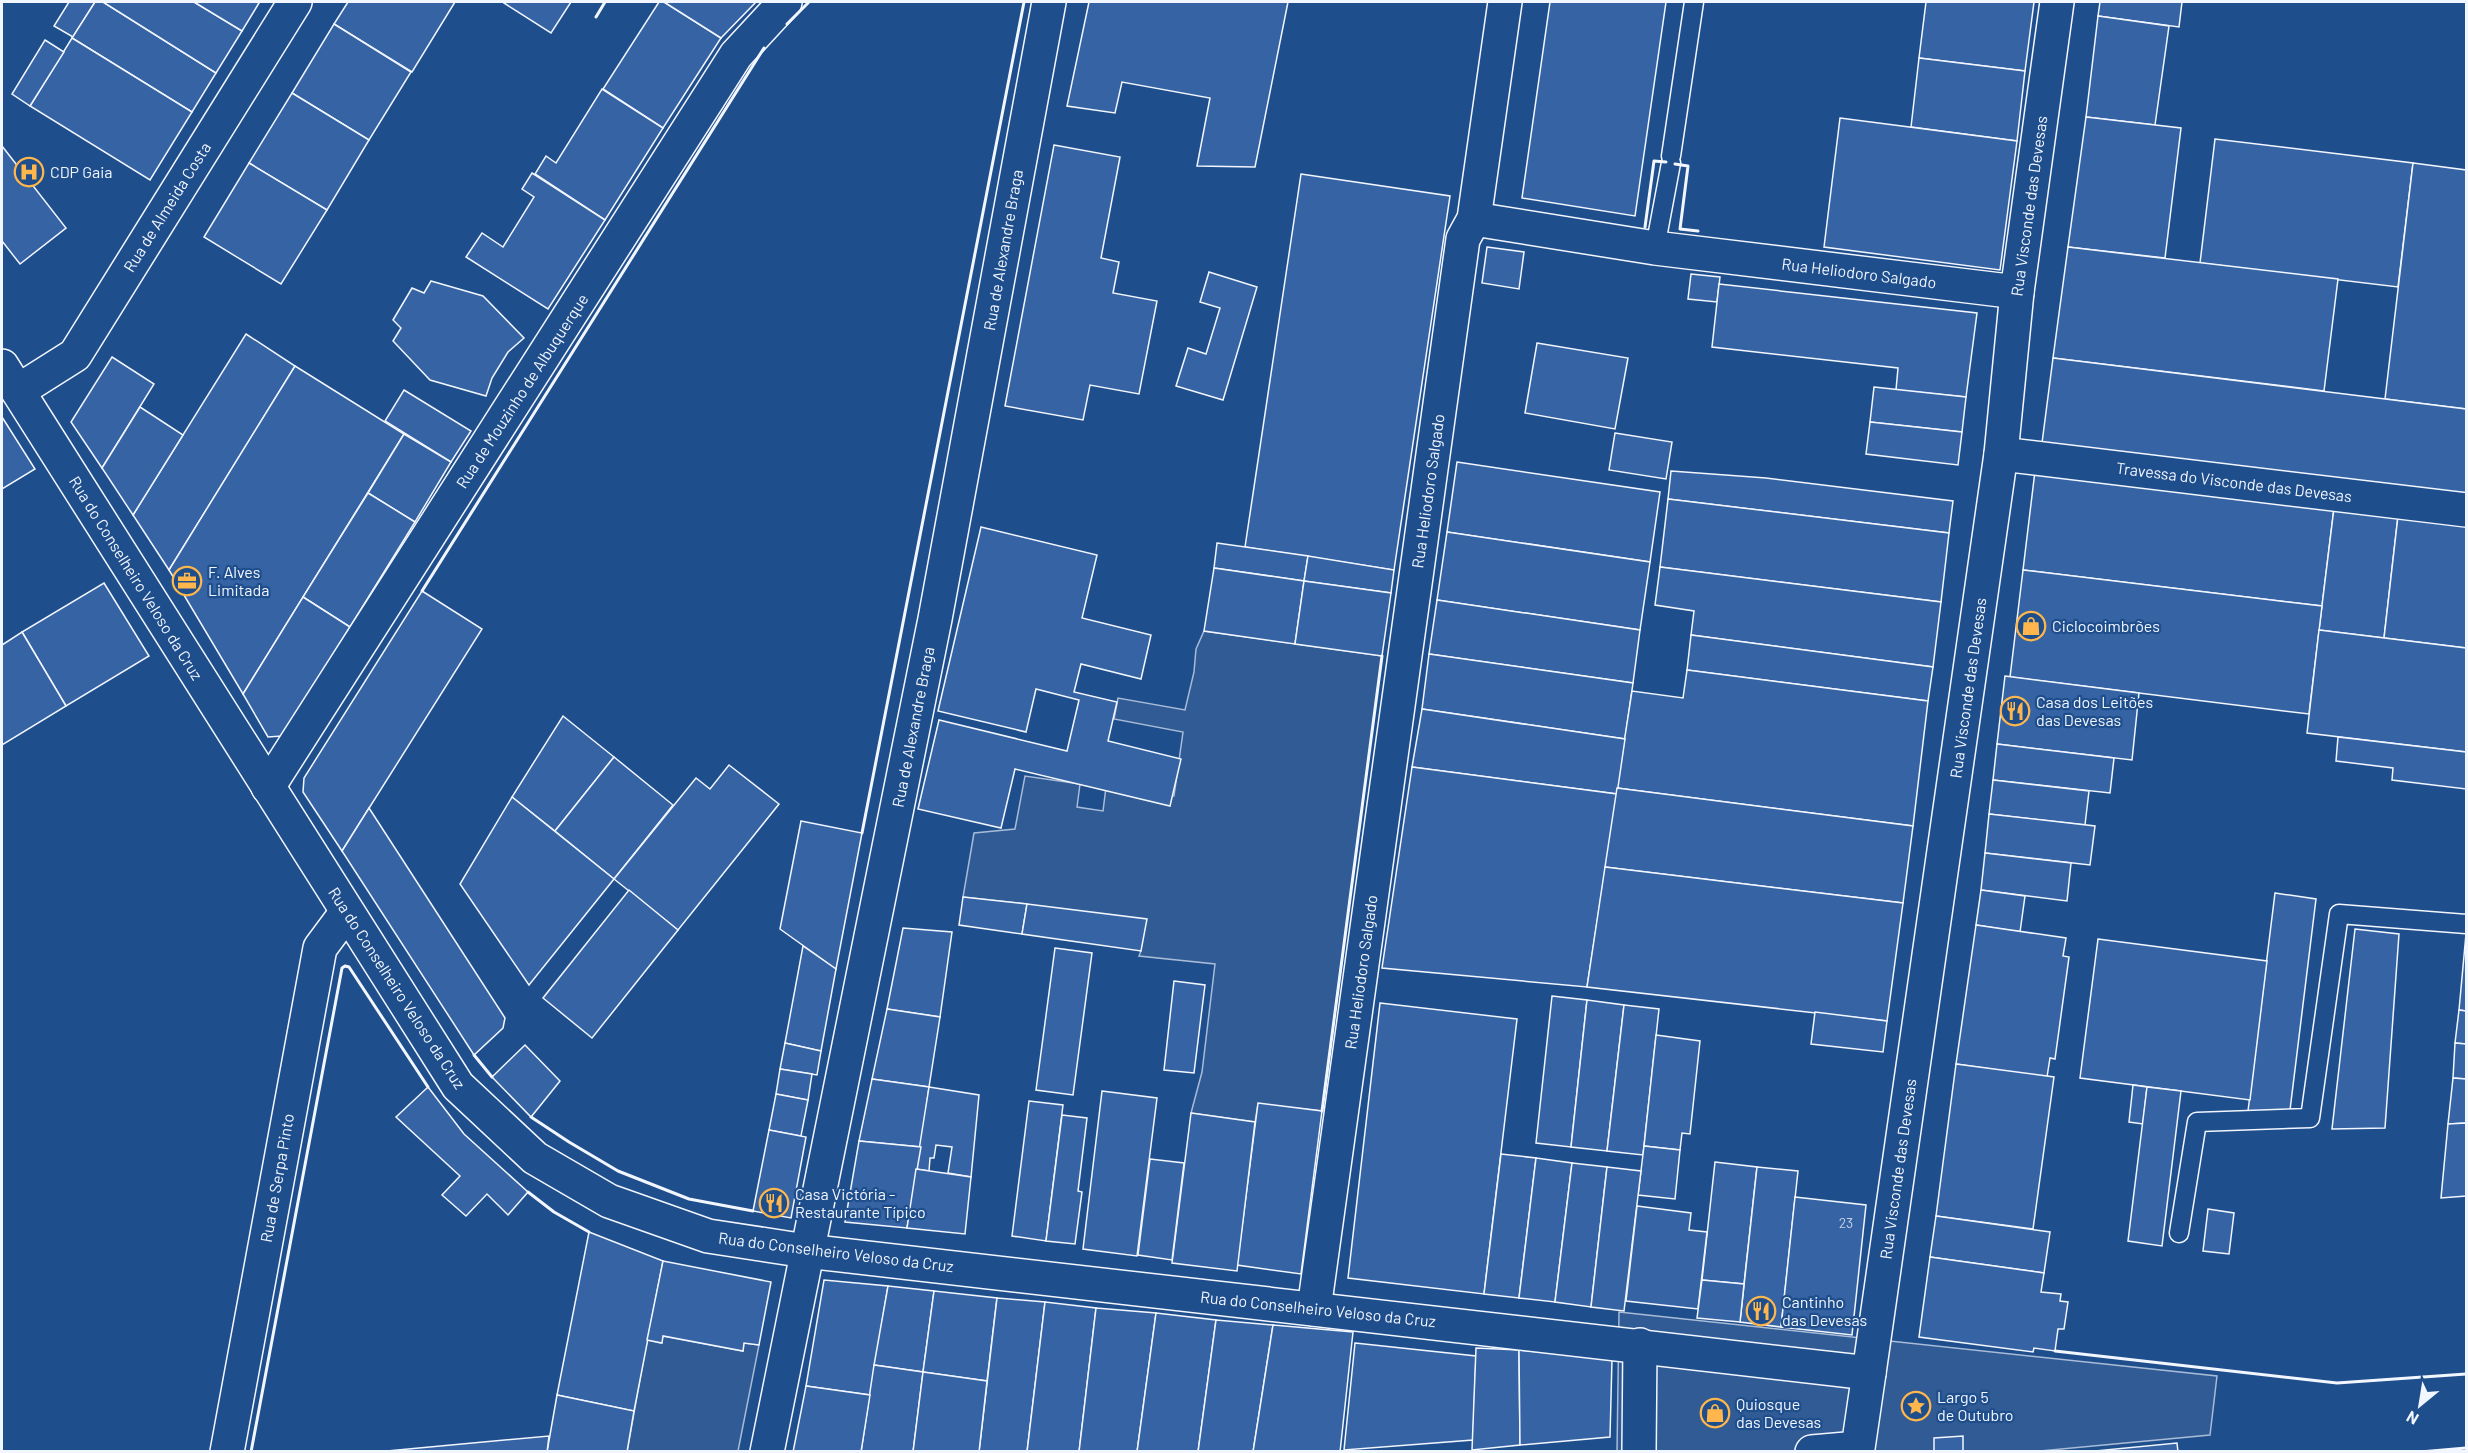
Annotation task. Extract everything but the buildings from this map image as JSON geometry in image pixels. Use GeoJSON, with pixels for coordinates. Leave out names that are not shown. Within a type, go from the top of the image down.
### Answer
{"type":"FeatureCollection","features":[{"type":"Feature","properties":{"kind":"street","name":"Rua de Almeida Costa"},"geometry":{"type":"LineString","coordinates":[[10,379],[75,355],[295,2]]}},
{"type":"Feature","properties":{"kind":"street","name":"Rua de Mouzinho de Albuquerque"},"geometry":{"type":"LineString","coordinates":[[268,787],[736,55],[785,2]]}},
{"type":"Feature","properties":{"kind":"street","name":"Rua de Alexandre Braga"},"geometry":{"type":"LineString","coordinates":[[767,1452],[935,619],[1048,2]]}},
{"type":"Feature","properties":{"kind":"street"},"geometry":{"type":"LineString","coordinates":[[1474,219],[1505,2]]}},
{"type":"Feature","properties":{"kind":"street","name":"Rua Visconde das Devesas"},"geometry":{"type":"LineString","coordinates":[[1869,1373],[2001,454],[2017,292],[2057,2]]}},
{"type":"Feature","properties":{"kind":"street","name":"Rua Heliodoro Salgado"},"geometry":{"type":"LineString","coordinates":[[1314,1309],[1463,239],[1474,219],[1655,248],[2017,292]]}},
{"type":"Feature","properties":{"kind":"street","name":"Rua do Conselheiro Veloso da Cruz"},"geometry":{"type":"LineString","coordinates":[[10,379],[346,913],[458,1086],[535,1158],[609,1201],[708,1236],[807,1251],[1640,1345]]}},
{"type":"Feature","properties":{"kind":"street","name":"Travessa do Visconde das Devesas"},"geometry":{"type":"LineString","coordinates":[[2001,454],[2466,510]]}},
{"type":"Feature","properties":{"kind":"street","name":"Rua de Serpa Pinto"},"geometry":{"type":"LineString","coordinates":[[226,1452],[320,948],[346,913]]}},
{"type":"Feature","properties":{"kind":"street"},"geometry":{"type":"LineString","coordinates":[[1639,1452],[1640,1345],[1869,1373],[1858,1450],[1812,1452]]}},
{"type":"Feature","properties":{"kind":"lane"},"geometry":{"type":"LineString","coordinates":[[1655,248],[1671,159],[1694,2]]}},
{"type":"Feature","properties":{"kind":"lane"},"geometry":{"type":"LineString","coordinates":[[2179,1233],[2198,1122],[2310,1118],[2339,914],[2466,924]]}},
{"type":"Feature","properties":{"kind":"shaded area"},"geometry":{"type":"Polygon","coordinates":[[[1204,631],[1382,656],[1322,1111],[1258,1104],[1255,1122],[1191,1113],[1202,1072],[1215,964],[1139,956],[1141,951],[1027,904],[963,897],[974,833],[1015,829],[1025,776],[1080,784],[1077,807],[1103,811],[1106,787],[1174,796],[1183,732],[1114,719],[1118,698],[1185,710],[1194,672],[1196,649],[1204,631]]]}},
{"type":"Feature","properties":{"kind":"shaded area","name":"Largo 5 de Outubro"},"geometry":{"type":"Polygon","coordinates":[[[1619,1312],[2217,1376],[2210,1435],[2029,1452],[1617,1452],[1619,1312]]]}},
{"type":"Feature","properties":{"kind":"shaded area"},"geometry":{"type":"Polygon","coordinates":[[[663,1336],[743,1351],[744,1343],[759,1345],[738,1451],[627,1452],[647,1340],[661,1343],[663,1336]]]}},
{"type":"Feature","properties":{"kind":"wall"},"geometry":{"type":"LineString","coordinates":[[596,17],[605,2]]}},
{"type":"Feature","properties":{"kind":"wall"},"geometry":{"type":"LineString","coordinates":[[787,24],[809,2]]}},
{"type":"Feature","properties":{"kind":"wall"},"geometry":{"type":"LineString","coordinates":[[862,833],[1024,2]]}},
{"type":"Feature","properties":{"kind":"wall"},"geometry":{"type":"LineString","coordinates":[[422,591],[764,48]]}},
{"type":"Feature","properties":{"kind":"wall"},"geometry":{"type":"LineString","coordinates":[[1645,227],[1654,161],[1666,162]]}},
{"type":"Feature","properties":{"kind":"wall"},"geometry":{"type":"LineString","coordinates":[[1675,164],[1688,166],[1680,229],[1698,231]]}},
{"type":"Feature","properties":{"kind":"wall"},"geometry":{"type":"LineString","coordinates":[[1322,1111],[1382,656]]}},
{"type":"Feature","properties":{"kind":"wall"},"geometry":{"type":"LineString","coordinates":[[251,1452],[342,968],[349,967],[428,1087]]}},
{"type":"Feature","properties":{"kind":"wall"},"geometry":{"type":"LineString","coordinates":[[474,1055],[492,1077]]}},
{"type":"Feature","properties":{"kind":"wall"},"geometry":{"type":"LineString","coordinates":[[531,1117],[618,1171],[689,1199],[753,1211]]}},
{"type":"Feature","properties":{"kind":"wall"},"geometry":{"type":"LineString","coordinates":[[528,1192],[554,1212],[589,1232]]}},
{"type":"Feature","properties":{"kind":"wall"},"geometry":{"type":"LineString","coordinates":[[2055,1351],[2337,1383],[2466,1374]]}},
{"type":"Feature","properties":{"kind":"wall"},"geometry":{"type":"LineString","coordinates":[[2420,1452],[2466,1448]]}},
{"type":"Feature","properties":{"kind":"place","name":"CDP Gaia"},"geometry":{"type":"Point","coordinates":[29,172]}},
{"type":"Feature","properties":{"kind":"place","name":"F. Alves Limitada"},"geometry":{"type":"Point","coordinates":[187,581]}},
{"type":"Feature","properties":{"kind":"place","name":"Ciclocoimbrões"},"geometry":{"type":"Point","coordinates":[2031,626]}},
{"type":"Feature","properties":{"kind":"place","name":"Casa dos Leitões das Devesas"},"geometry":{"type":"Point","coordinates":[2015,711]}},
{"type":"Feature","properties":{"kind":"place","name":"Casa Victória - Restaurante Típico"},"geometry":{"type":"Point","coordinates":[774,1203]}},
{"type":"Feature","properties":{"kind":"place","name":"Cantinho das Devesas"},"geometry":{"type":"Point","coordinates":[1761,1311]}},
{"type":"Feature","properties":{"kind":"place","name":"Largo 5 de Outubro"},"geometry":{"type":"Point","coordinates":[1916,1406]}},
{"type":"Feature","properties":{"kind":"place","name":"Quiosque das Devesas"},"geometry":{"type":"Point","coordinates":[1715,1413]}}]}
